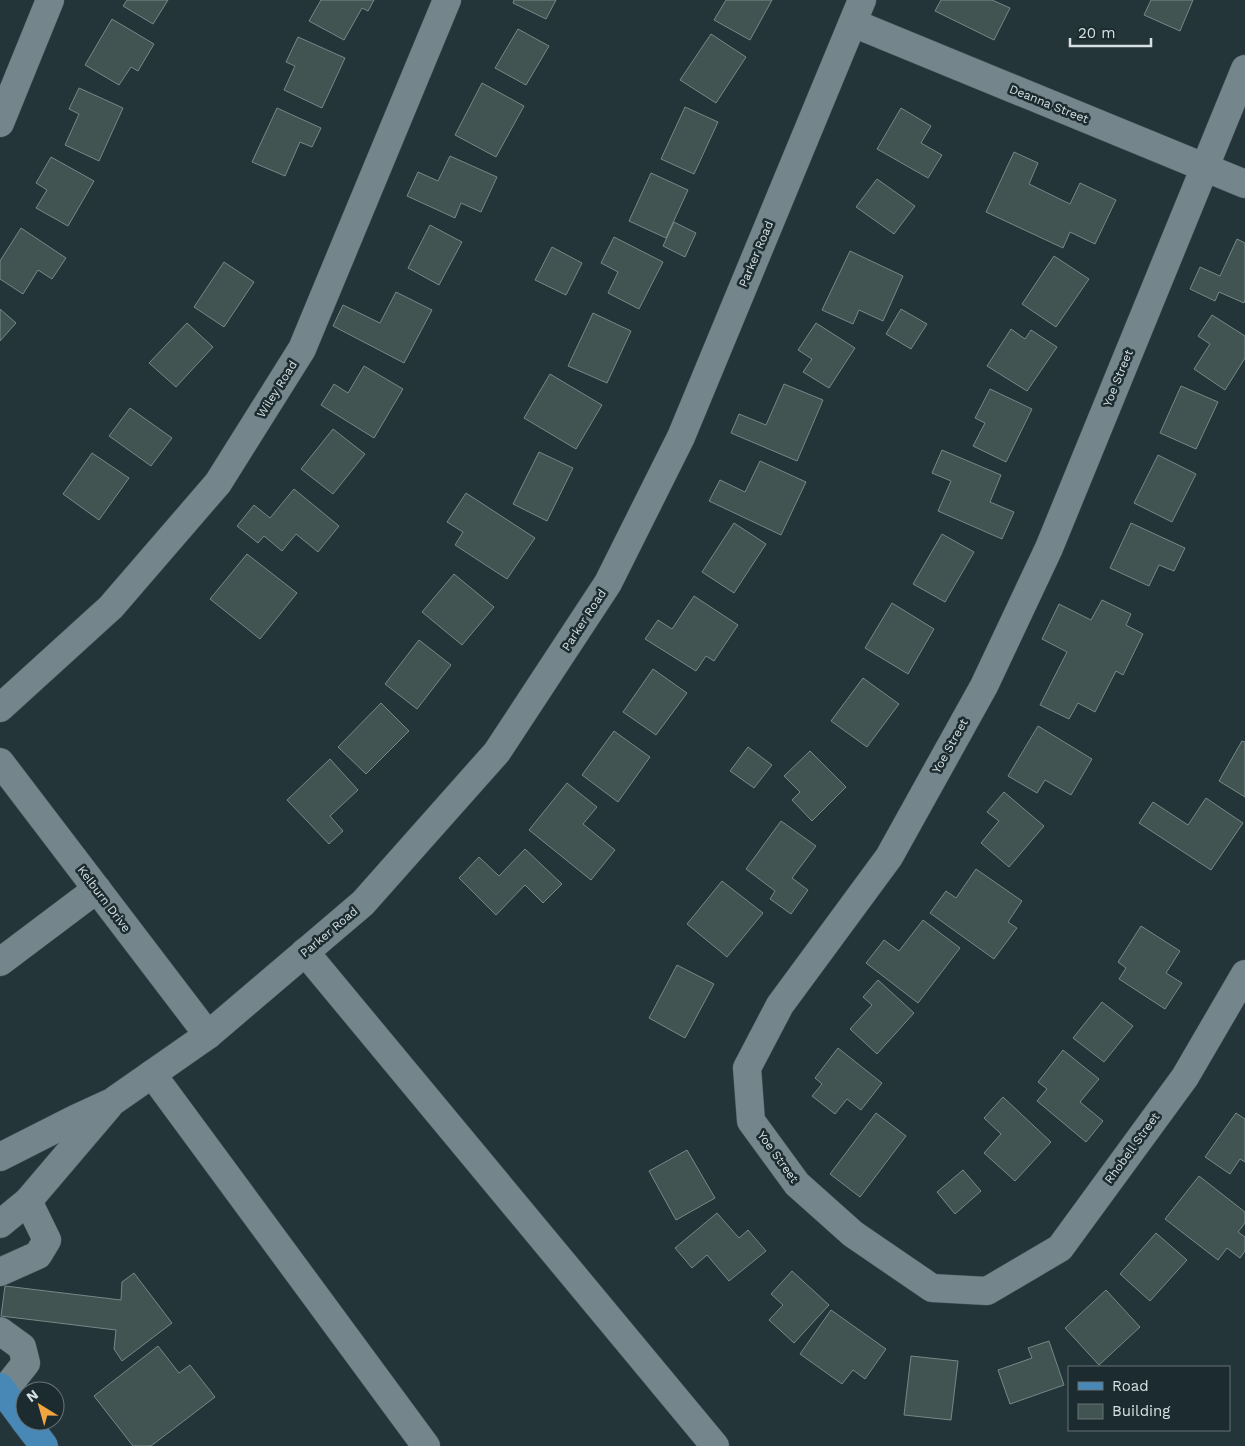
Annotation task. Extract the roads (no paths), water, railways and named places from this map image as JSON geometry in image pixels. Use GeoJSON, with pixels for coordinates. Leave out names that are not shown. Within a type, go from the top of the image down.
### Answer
{"type":"FeatureCollection","features":[{"type":"Feature","properties":{"kind":"main road"},"geometry":{"type":"LineString","coordinates":[[2,1390],[15,1408]]}},
{"type":"Feature","properties":{"kind":"main road"},"geometry":{"type":"LineString","coordinates":[[33,1431],[44,1446]]}},
{"type":"Feature","properties":{"kind":"street"},"geometry":{"type":"LineString","coordinates":[[0,122],[50,0]]}},
{"type":"Feature","properties":{"kind":"street","name":"Wiley Road"},"geometry":{"type":"LineString","coordinates":[[0,708],[111,607],[218,482],[302,349],[447,0]]}},
{"type":"Feature","properties":{"kind":"street","name":"Deanna Street"},"geometry":{"type":"LineString","coordinates":[[857,11],[1204,168],[1245,184]]}},
{"type":"Feature","properties":{"kind":"street","name":"Parker Road"},"geometry":{"type":"LineString","coordinates":[[0,1157],[112,1102],[208,1035],[363,903],[497,752],[608,583],[680,437],[857,11]]}},
{"type":"Feature","properties":{"kind":"street","name":"Yoe Street"},"geometry":{"type":"LineString","coordinates":[[987,1291],[932,1288],[853,1234],[797,1184],[751,1121],[747,1068],[780,1005],[888,857],[984,686],[1049,548],[1245,69]]}},
{"type":"Feature","properties":{"kind":"street","name":"Kelburn Drive"},"geometry":{"type":"LineString","coordinates":[[0,762],[208,1035]]}},
{"type":"Feature","properties":{"kind":"street"},"geometry":{"type":"LineString","coordinates":[[0,962],[97,889]]}},
{"type":"Feature","properties":{"kind":"street"},"geometry":{"type":"LineString","coordinates":[[305,952],[715,1446]]}},
{"type":"Feature","properties":{"kind":"street","name":"Rhobell Street"},"geometry":{"type":"LineString","coordinates":[[987,1291],[1060,1248],[1185,1076],[1245,974]]}},
{"type":"Feature","properties":{"kind":"street"},"geometry":{"type":"LineString","coordinates":[[152,1074],[426,1446]]}},
{"type":"Feature","properties":{"kind":"street","name":"Parker Road"},"geometry":{"type":"LineString","coordinates":[[0,1224],[28,1201],[112,1102]]}},
{"type":"Feature","properties":{"kind":"street"},"geometry":{"type":"LineString","coordinates":[[0,1272],[38,1255],[48,1240],[28,1201]]}},
{"type":"Feature","properties":{"kind":"street"},"geometry":{"type":"LineString","coordinates":[[0,1331],[22,1347],[26,1362],[2,1390]]}}]}
